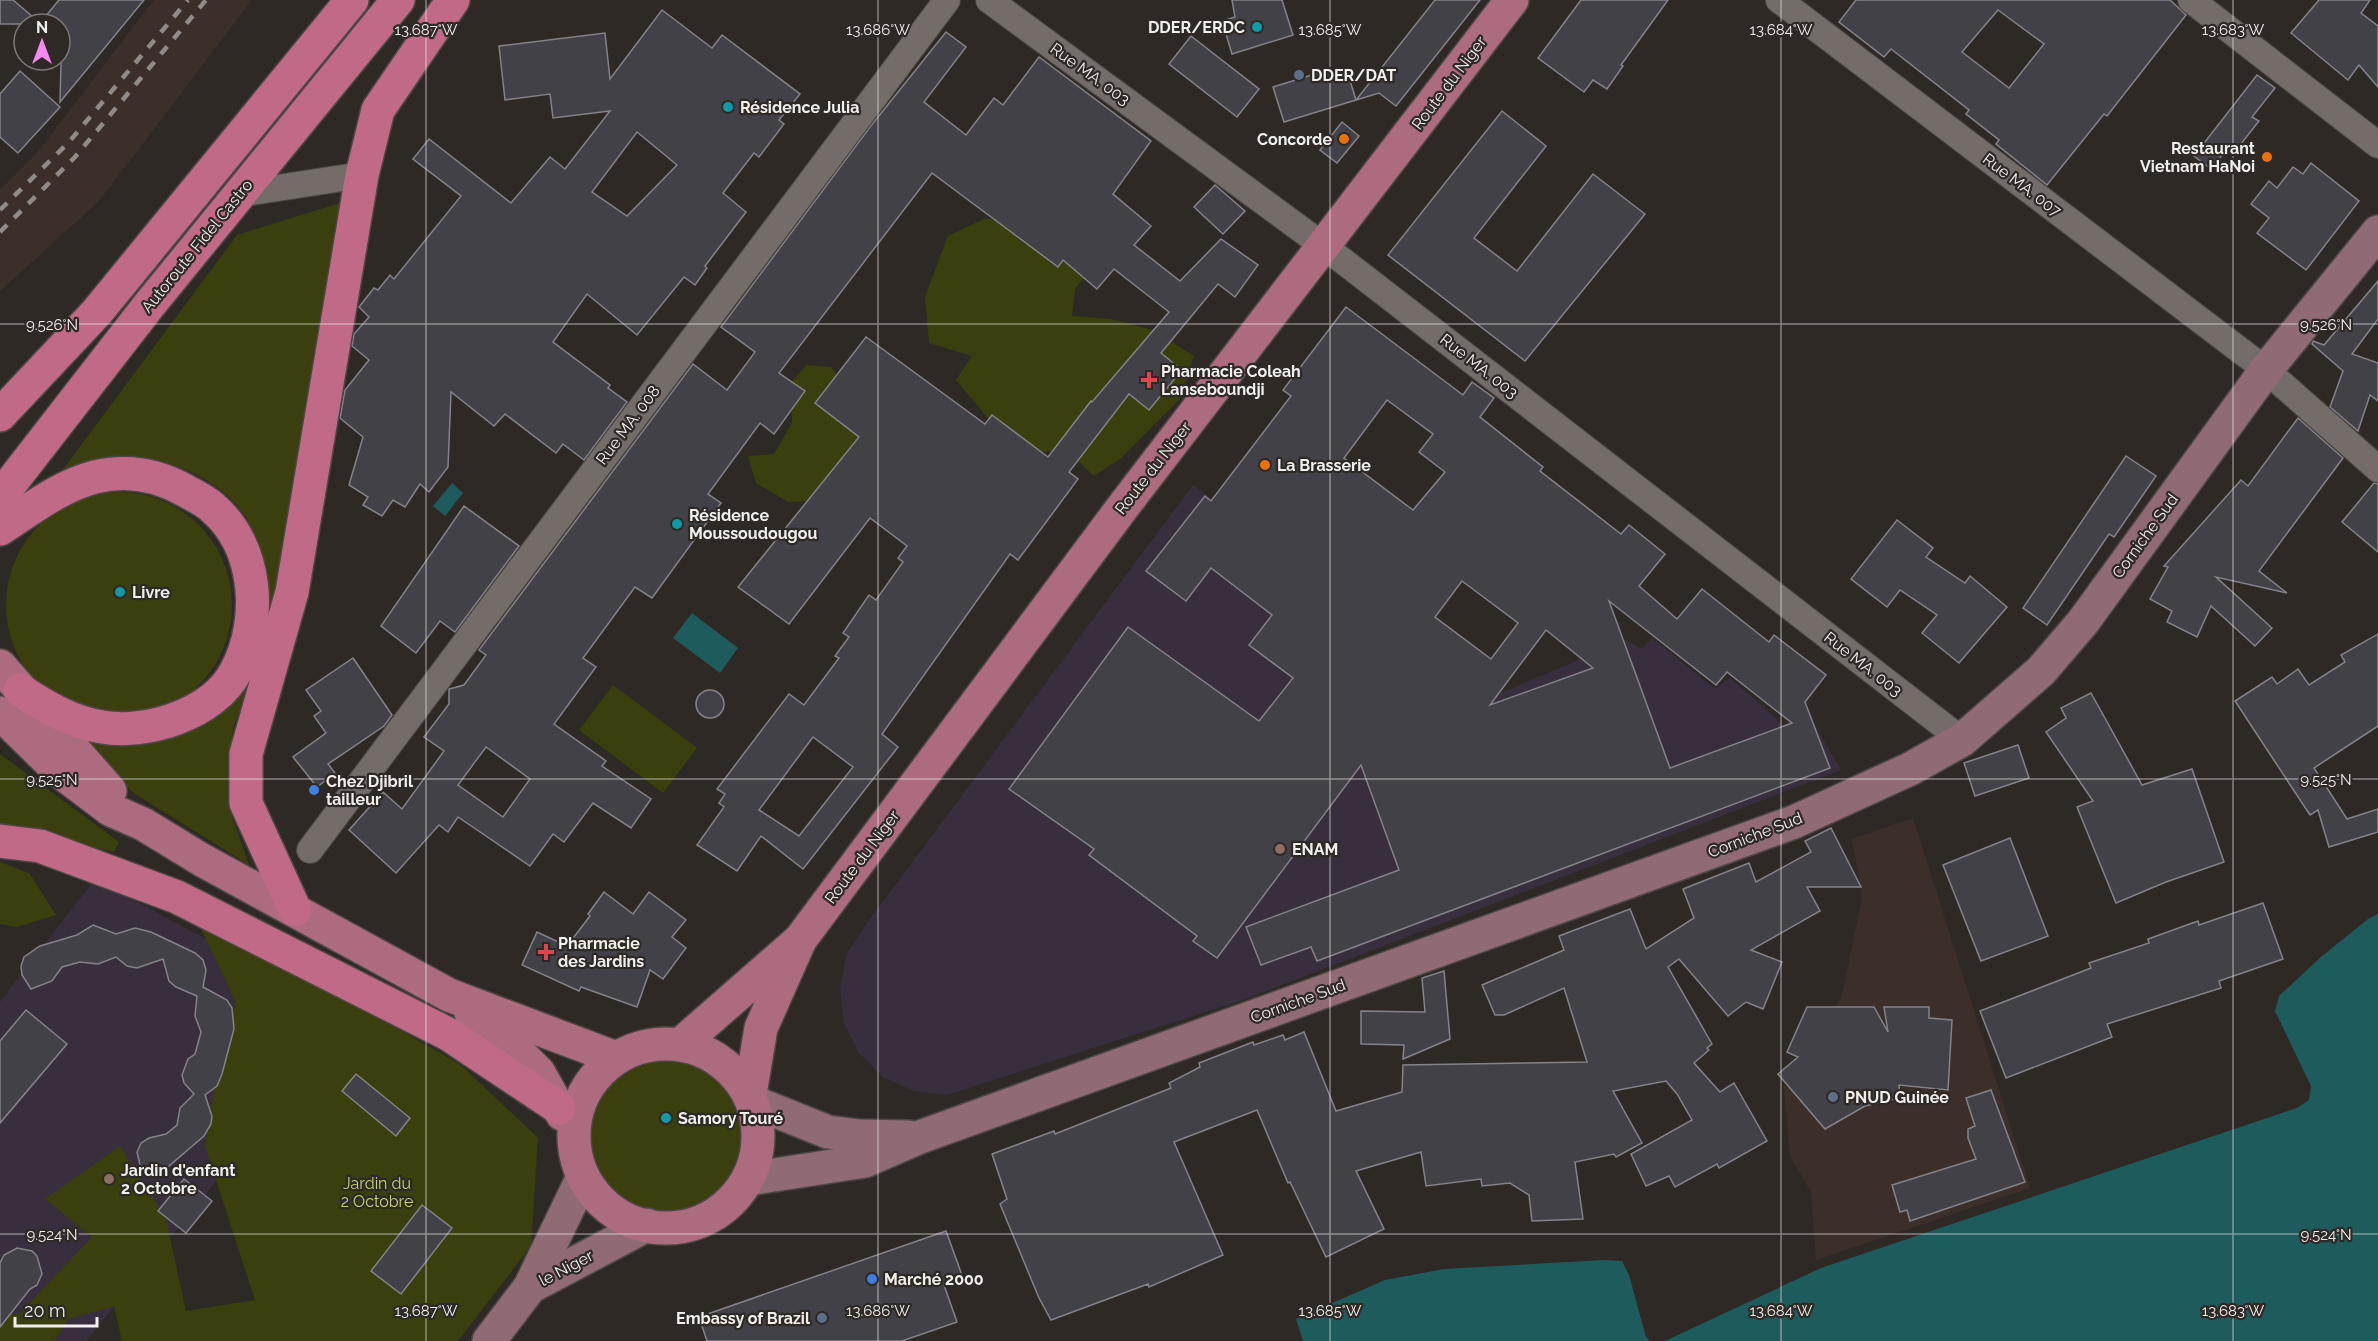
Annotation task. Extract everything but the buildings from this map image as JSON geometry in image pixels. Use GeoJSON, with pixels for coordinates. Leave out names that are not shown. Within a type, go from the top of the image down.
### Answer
{"type":"FeatureCollection","features":[{"type":"Feature","properties":{"kind":"highway"},"geometry":{"type":"LineString","coordinates":[[0,415],[98,312],[352,0]]}},
{"type":"Feature","properties":{"kind":"highway","name":"Autoroute Fidel Castro"},"geometry":{"type":"LineString","coordinates":[[0,497],[150,304],[398,0]]}},
{"type":"Feature","properties":{"kind":"highway"},"geometry":{"type":"LineString","coordinates":[[295,910],[246,803],[246,754],[292,592],[362,175],[378,110],[453,0]]}},
{"type":"Feature","properties":{"kind":"highway"},"geometry":{"type":"LineString","coordinates":[[0,529],[62,489],[94,477],[119,473],[144,474],[172,483],[214,508],[237,537],[253,581],[251,627],[236,672],[210,702],[172,720],[142,729],[102,728],[58,714],[7,690]]}},
{"type":"Feature","properties":{"kind":"highway"},"geometry":{"type":"LineString","coordinates":[[0,841],[40,846],[177,897],[447,1034],[566,1122]]}},
{"type":"Feature","properties":{"kind":"main road","name":"Route du Niger"},"geometry":{"type":"LineString","coordinates":[[681,1044],[800,940],[1125,504],[1325,247],[1512,0]]}},
{"type":"Feature","properties":{"kind":"main road","name":"Corniche Sud"},"geometry":{"type":"LineString","coordinates":[[748,1179],[865,1161],[920,1137],[1794,822],[1910,769],[1962,740],[2041,671],[2084,622],[2265,370],[2376,237]]}},
{"type":"Feature","properties":{"kind":"main road"},"geometry":{"type":"LineString","coordinates":[[7,690],[143,824],[449,995],[616,1058]]}},
{"type":"Feature","properties":{"kind":"main road","name":"Route du Niger"},"geometry":{"type":"LineString","coordinates":[[752,1098],[761,1028],[800,940]]}},
{"type":"Feature","properties":{"kind":"main road"},"geometry":{"type":"LineString","coordinates":[[449,995],[513,1047],[539,1073],[566,1122],[584,1177],[610,1209],[647,1225],[686,1226],[705,1220],[737,1196],[756,1161],[759,1141],[752,1098]]}},
{"type":"Feature","properties":{"kind":"main road"},"geometry":{"type":"LineString","coordinates":[[566,1122],[576,1113],[584,1092],[598,1072],[616,1058],[647,1045],[681,1044],[722,1061],[752,1098],[828,1132],[859,1136],[920,1137]]}},
{"type":"Feature","properties":{"kind":"main road","name":"le Niger"},"geometry":{"type":"LineString","coordinates":[[530,1287],[584,1177]]}},
{"type":"Feature","properties":{"kind":"main road","name":"le Niger"},"geometry":{"type":"LineString","coordinates":[[530,1287],[647,1225]]}},
{"type":"Feature","properties":{"kind":"main road"},"geometry":{"type":"LineString","coordinates":[[489,1341],[530,1287]]}},
{"type":"Feature","properties":{"kind":"street","name":"Rue MA. 008"},"geometry":{"type":"LineString","coordinates":[[310,850],[947,0]]}},
{"type":"Feature","properties":{"kind":"street","name":"Rue MA. 003"},"geometry":{"type":"LineString","coordinates":[[989,0],[1325,247],[1962,740]]}},
{"type":"Feature","properties":{"kind":"street","name":"Rue MA. 007"},"geometry":{"type":"LineString","coordinates":[[1779,0],[2265,370],[2378,470]]}},
{"type":"Feature","properties":{"kind":"street"},"geometry":{"type":"LineString","coordinates":[[2191,0],[2378,145]]}},
{"type":"Feature","properties":{"kind":"street"},"geometry":{"type":"LineString","coordinates":[[239,194],[362,175]]}},
{"type":"Feature","properties":{"kind":"shaded area"},"geometry":{"type":"Polygon","coordinates":[[[154,0],[252,0],[99,201],[0,291],[0,190],[37,153],[154,0]]]}},
{"type":"Feature","properties":{"kind":"shaded area","name":"ENAM"},"geometry":{"type":"Polygon","coordinates":[[[1193,485],[1484,700],[1626,640],[1642,649],[1652,638],[1715,689],[1730,678],[1786,727],[1805,709],[1841,770],[1243,1000],[947,1095],[914,1091],[883,1077],[859,1053],[844,1023],[840,989],[846,956],[864,927],[1193,485]]]}},
{"type":"Feature","properties":{"kind":"shaded area"},"geometry":{"type":"Polygon","coordinates":[[[1913,818],[2030,1188],[1816,1260],[1811,1192],[1790,1156],[1784,1086],[1798,1070],[1842,996],[1862,898],[1852,839],[1913,818]]]}},
{"type":"Feature","properties":{"kind":"shaded area","name":"Jardin d'enfant 2 Octobre"},"geometry":{"type":"Polygon","coordinates":[[[95,879],[350,1017],[86,1341],[0,1341],[0,1002],[95,879]]]}},
{"type":"Feature","properties":{"kind":"green space"},"geometry":{"type":"Polygon","coordinates":[[[343,202],[279,596],[268,622],[264,565],[254,532],[242,512],[227,495],[208,481],[164,462],[140,458],[117,458],[94,463],[53,483],[237,235],[343,202]]]}},
{"type":"Feature","properties":{"kind":"green space"},"geometry":{"type":"Polygon","coordinates":[[[986,218],[1027,228],[1102,255],[1075,289],[1072,316],[1111,319],[1153,330],[1194,356],[1179,400],[1121,458],[1094,476],[1066,450],[1018,454],[956,380],[972,356],[929,343],[925,297],[948,236],[986,218]]]}},
{"type":"Feature","properties":{"kind":"green space"},"geometry":{"type":"Polygon","coordinates":[[[806,365],[831,367],[858,404],[879,451],[818,501],[788,502],[756,483],[748,456],[774,454],[792,423],[791,383],[806,365]]]}},
{"type":"Feature","properties":{"kind":"green space"},"geometry":{"type":"Polygon","coordinates":[[[119,492],[141,494],[172,505],[199,525],[219,552],[230,583],[232,605],[230,627],[219,658],[199,685],[172,705],[141,716],[119,718],[97,716],[66,705],[39,685],[19,658],[8,627],[6,605],[8,583],[19,552],[39,525],[66,505],[97,494],[119,492]]]}},
{"type":"Feature","properties":{"kind":"green space"},"geometry":{"type":"Polygon","coordinates":[[[259,652],[255,677],[234,724],[228,762],[229,808],[249,865],[135,794],[63,729],[155,739],[259,652]]]}},
{"type":"Feature","properties":{"kind":"green space"},"geometry":{"type":"Polygon","coordinates":[[[613,685],[697,748],[663,793],[579,730],[613,685]]]}},
{"type":"Feature","properties":{"kind":"green space"},"geometry":{"type":"Polygon","coordinates":[[[0,754],[119,842],[114,852],[0,828],[0,754]]]}},
{"type":"Feature","properties":{"kind":"green space"},"geometry":{"type":"Polygon","coordinates":[[[0,862],[29,873],[56,915],[17,927],[0,924],[0,862]]]}},
{"type":"Feature","properties":{"kind":"green space","name":"Jardin du 2 Octobre"},"geometry":{"type":"Polygon","coordinates":[[[201,915],[461,1065],[538,1138],[531,1246],[458,1341],[122,1341],[114,1306],[69,1319],[54,1341],[0,1341],[0,1315],[19,1314],[92,1237],[45,1199],[120,1146],[166,1219],[186,1311],[255,1300],[205,1146],[220,1053],[236,1003],[199,924],[201,915]]]}},
{"type":"Feature","properties":{"kind":"green space"},"geometry":{"type":"Polygon","coordinates":[[[665,1056],[695,1062],[721,1079],[738,1105],[744,1135],[738,1165],[721,1191],[695,1208],[665,1214],[635,1208],[609,1191],[592,1165],[586,1135],[592,1105],[609,1079],[635,1062],[665,1056]]]}},
{"type":"Feature","properties":{"kind":"water"},"geometry":{"type":"Polygon","coordinates":[[[452,483],[463,493],[445,516],[433,506],[452,483]]]}},
{"type":"Feature","properties":{"kind":"water"},"geometry":{"type":"Polygon","coordinates":[[[692,613],[738,648],[720,673],[673,638],[692,613]]]}},
{"type":"Feature","properties":{"kind":"water"},"geometry":{"type":"Polygon","coordinates":[[[2378,914],[2378,1341],[1665,1341],[1821,1268],[2297,1108],[2309,1100],[2311,1086],[2275,1011],[2279,996],[2321,957],[2368,919],[2378,914]]]}},
{"type":"Feature","properties":{"kind":"water"},"geometry":{"type":"Polygon","coordinates":[[[1604,1260],[1622,1261],[1629,1275],[1646,1337],[1650,1341],[1303,1341],[1296,1319],[1385,1280],[1444,1269],[1604,1260]]]}},
{"type":"Feature","properties":{"kind":"railway"},"geometry":{"type":"LineString","coordinates":[[0,210],[69,142],[188,0]]}},
{"type":"Feature","properties":{"kind":"railway"},"geometry":{"type":"LineString","coordinates":[[0,232],[75,157],[206,0]]}},
{"type":"Feature","properties":{"kind":"place","name":"DDER/ERDC"},"geometry":{"type":"Point","coordinates":[1257,27]}},
{"type":"Feature","properties":{"kind":"place","name":"DDER/DAT"},"geometry":{"type":"Point","coordinates":[1299,75]}},
{"type":"Feature","properties":{"kind":"place","name":"Résidence Julia"},"geometry":{"type":"Point","coordinates":[728,107]}},
{"type":"Feature","properties":{"kind":"place","name":"Concorde"},"geometry":{"type":"Point","coordinates":[1344,139]}},
{"type":"Feature","properties":{"kind":"place","name":"Restaurant Vietnam HaNoi"},"geometry":{"type":"Point","coordinates":[2267,157]}},
{"type":"Feature","properties":{"kind":"place","name":"Pharmacie Coleah Lanseboundji"},"geometry":{"type":"Point","coordinates":[1149,380]}},
{"type":"Feature","properties":{"kind":"place","name":"La Brasserie"},"geometry":{"type":"Point","coordinates":[1265,465]}},
{"type":"Feature","properties":{"kind":"place","name":"Résidence Moussoudougou"},"geometry":{"type":"Point","coordinates":[677,524]}},
{"type":"Feature","properties":{"kind":"place","name":"Livre"},"geometry":{"type":"Point","coordinates":[120,592]}},
{"type":"Feature","properties":{"kind":"place","name":"Chez Djibril tailleur"},"geometry":{"type":"Point","coordinates":[314,790]}},
{"type":"Feature","properties":{"kind":"place","name":"ENAM"},"geometry":{"type":"Point","coordinates":[1280,849]}},
{"type":"Feature","properties":{"kind":"place","name":"Pharmacie des Jardins"},"geometry":{"type":"Point","coordinates":[546,952]}},
{"type":"Feature","properties":{"kind":"place","name":"PNUD Guinée"},"geometry":{"type":"Point","coordinates":[1833,1097]}},
{"type":"Feature","properties":{"kind":"place","name":"Samory Touré"},"geometry":{"type":"Point","coordinates":[666,1118]}},
{"type":"Feature","properties":{"kind":"place","name":"Jardin d'enfant 2 Octobre"},"geometry":{"type":"Point","coordinates":[109,1179]}},
{"type":"Feature","properties":{"kind":"place","name":"Marché 2000"},"geometry":{"type":"Point","coordinates":[872,1279]}},
{"type":"Feature","properties":{"kind":"place","name":"Embassy of Brazil"},"geometry":{"type":"Point","coordinates":[822,1318]}}]}
